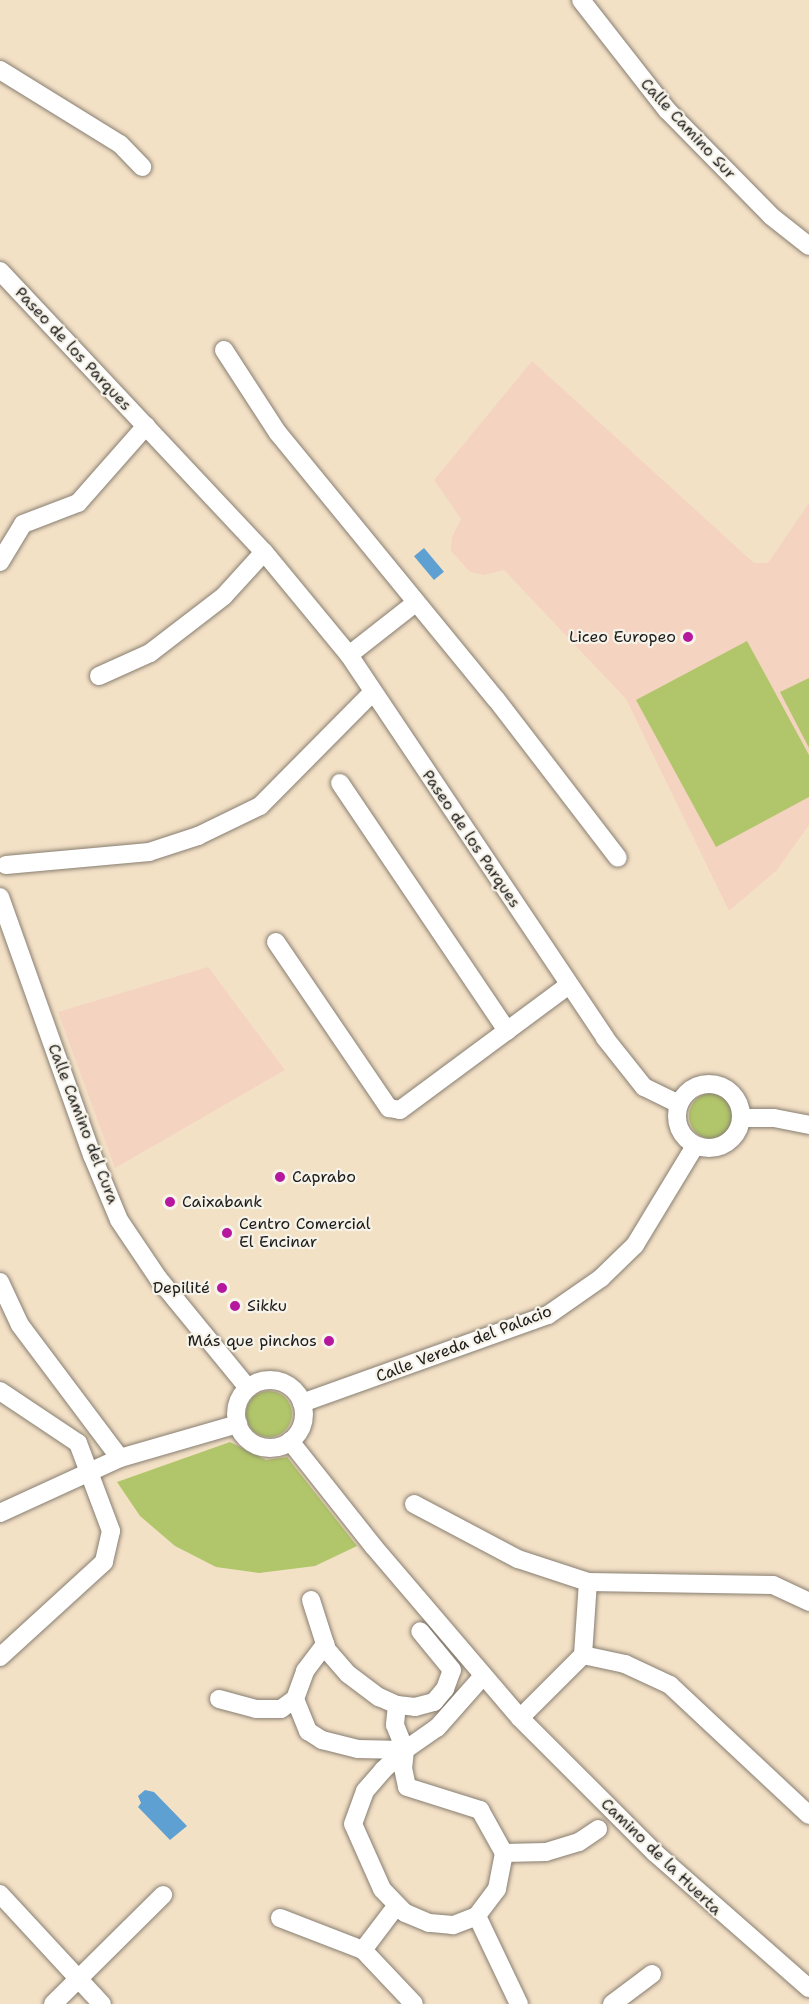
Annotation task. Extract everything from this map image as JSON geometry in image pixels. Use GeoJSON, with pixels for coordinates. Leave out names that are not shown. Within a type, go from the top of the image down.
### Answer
{"type":"FeatureCollection","features":[{"type":"Feature","properties":{"kind":"street","name":"Calle Camino Sur"},"geometry":{"type":"LineString","coordinates":[[581,0],[666,110],[771,216],[809,246]]}},
{"type":"Feature","properties":{"kind":"street"},"geometry":{"type":"LineString","coordinates":[[0,70],[120,144],[142,167]]}},
{"type":"Feature","properties":{"kind":"street","name":"Paseo de los Parques"},"geometry":{"type":"LineString","coordinates":[[0,271],[264,552],[349,655],[372,693],[569,985],[644,1087],[679,1104]]}},
{"type":"Feature","properties":{"kind":"street"},"geometry":{"type":"LineString","coordinates":[[224,351],[278,433],[414,604],[496,699],[618,858]]}},
{"type":"Feature","properties":{"kind":"street"},"geometry":{"type":"LineString","coordinates":[[0,562],[22,524],[78,503],[146,426]]}},
{"type":"Feature","properties":{"kind":"street"},"geometry":{"type":"LineString","coordinates":[[99,676],[150,653],[224,596],[264,552]]}},
{"type":"Feature","properties":{"kind":"street"},"geometry":{"type":"LineString","coordinates":[[349,655],[414,604]]}},
{"type":"Feature","properties":{"kind":"street"},"geometry":{"type":"LineString","coordinates":[[6,865],[149,852],[198,836],[260,806],[372,693]]}},
{"type":"Feature","properties":{"kind":"street"},"geometry":{"type":"LineString","coordinates":[[340,783],[507,1031]]}},
{"type":"Feature","properties":{"kind":"street","name":"Calle Camino del Cura"},"geometry":{"type":"LineString","coordinates":[[0,897],[92,1155],[119,1220],[158,1278],[248,1388]]}},
{"type":"Feature","properties":{"kind":"street"},"geometry":{"type":"LineString","coordinates":[[276,942],[389,1108],[400,1110],[569,985]]}},
{"type":"Feature","properties":{"kind":"street"},"geometry":{"type":"LineString","coordinates":[[716,1084],[735,1096],[742,1118],[740,1128],[726,1144],[706,1149],[695,1146],[681,1133],[676,1113],[679,1104],[694,1088],[716,1084]]}},
{"type":"Feature","properties":{"kind":"street"},"geometry":{"type":"LineString","coordinates":[[742,1118],[774,1118],[809,1125]]}},
{"type":"Feature","properties":{"kind":"street","name":"Calle Vereda del Palacio"},"geometry":{"type":"LineString","coordinates":[[302,1403],[548,1315],[601,1278],[635,1245],[695,1146]]}},
{"type":"Feature","properties":{"kind":"street"},"geometry":{"type":"LineString","coordinates":[[0,1282],[20,1325],[120,1458]]}},
{"type":"Feature","properties":{"kind":"street"},"geometry":{"type":"LineString","coordinates":[[259,1381],[279,1382],[296,1391],[302,1403],[302,1424],[290,1441],[266,1447],[244,1436],[238,1424],[236,1411],[248,1388],[259,1381]]}},
{"type":"Feature","properties":{"kind":"street"},"geometry":{"type":"LineString","coordinates":[[0,1390],[78,1443],[111,1531],[104,1562],[0,1657]]}},
{"type":"Feature","properties":{"kind":"street"},"geometry":{"type":"LineString","coordinates":[[0,1513],[120,1458],[238,1424]]}},
{"type":"Feature","properties":{"kind":"street","name":"Camino de la Huerta"},"geometry":{"type":"LineString","coordinates":[[290,1441],[520,1718],[654,1852],[809,1988]]}},
{"type":"Feature","properties":{"kind":"street"},"geometry":{"type":"LineString","coordinates":[[414,1504],[518,1559],[588,1582],[773,1585],[809,1602]]}},
{"type":"Feature","properties":{"kind":"street"},"geometry":{"type":"LineString","coordinates":[[520,1718],[583,1654],[588,1582]]}},
{"type":"Feature","properties":{"kind":"street"},"geometry":{"type":"LineString","coordinates":[[311,1600],[325,1644],[348,1674],[379,1697],[397,1705],[415,1707],[434,1702],[445,1689],[452,1670],[420,1631]]}},
{"type":"Feature","properties":{"kind":"street"},"geometry":{"type":"LineString","coordinates":[[219,1699],[256,1709],[281,1708],[295,1699],[305,1671],[325,1644]]}},
{"type":"Feature","properties":{"kind":"street"},"geometry":{"type":"LineString","coordinates":[[583,1654],[626,1664],[670,1685],[809,1815]]}},
{"type":"Feature","properties":{"kind":"street"},"geometry":{"type":"LineString","coordinates":[[397,1705],[395,1725],[405,1750],[403,1768],[407,1787],[480,1810],[504,1852],[497,1889],[477,1916],[453,1925],[429,1923],[405,1913],[397,1905],[382,1889],[353,1824],[365,1791],[405,1750],[437,1728],[483,1676]]}},
{"type":"Feature","properties":{"kind":"street"},"geometry":{"type":"LineString","coordinates":[[295,1699],[308,1731],[322,1740],[358,1749],[405,1750]]}},
{"type":"Feature","properties":{"kind":"street","name":"Camino de la Huerta"},"geometry":{"type":"LineString","coordinates":[[504,1852],[546,1852],[579,1842],[598,1829]]}},
{"type":"Feature","properties":{"kind":"street"},"geometry":{"type":"LineString","coordinates":[[0,1894],[102,2004]]}},
{"type":"Feature","properties":{"kind":"street"},"geometry":{"type":"LineString","coordinates":[[53,2004],[163,1895]]}},
{"type":"Feature","properties":{"kind":"street"},"geometry":{"type":"LineString","coordinates":[[363,1950],[397,1905]]}},
{"type":"Feature","properties":{"kind":"street"},"geometry":{"type":"LineString","coordinates":[[477,1916],[519,2004]]}},
{"type":"Feature","properties":{"kind":"street"},"geometry":{"type":"LineString","coordinates":[[280,1918],[363,1950],[414,2004]]}},
{"type":"Feature","properties":{"kind":"street"},"geometry":{"type":"LineString","coordinates":[[612,2004],[652,1974]]}},
{"type":"Feature","properties":{"kind":"shaded area","name":"Liceo Europeo"},"geometry":{"type":"Polygon","coordinates":[[[532,361],[754,563],[768,563],[809,503],[809,825],[777,870],[729,911],[626,699],[504,570],[484,575],[470,572],[451,551],[452,537],[461,519],[434,480],[532,361]]]}},
{"type":"Feature","properties":{"kind":"shaded area"},"geometry":{"type":"Polygon","coordinates":[[[208,967],[285,1070],[115,1168],[58,1012],[208,967]]]}},
{"type":"Feature","properties":{"kind":"green space"},"geometry":{"type":"Polygon","coordinates":[[[747,641],[809,755],[809,797],[716,847],[636,700],[747,641]]]}},
{"type":"Feature","properties":{"kind":"green space"},"geometry":{"type":"Polygon","coordinates":[[[809,678],[809,748],[780,692],[809,678]]]}},
{"type":"Feature","properties":{"kind":"green space"},"geometry":{"type":"Polygon","coordinates":[[[712,1093],[728,1100],[735,1116],[728,1132],[712,1139],[696,1132],[689,1116],[696,1100],[712,1093]]]}},
{"type":"Feature","properties":{"kind":"green space"},"geometry":{"type":"Polygon","coordinates":[[[269,1391],[285,1398],[292,1414],[285,1430],[269,1437],[253,1430],[246,1414],[253,1398],[269,1391]]]}},
{"type":"Feature","properties":{"kind":"green space"},"geometry":{"type":"Polygon","coordinates":[[[230,1442],[266,1460],[287,1457],[357,1546],[315,1566],[259,1573],[216,1567],[175,1546],[140,1516],[117,1482],[230,1442]]]}},
{"type":"Feature","properties":{"kind":"water"},"geometry":{"type":"Polygon","coordinates":[[[424,548],[444,572],[434,580],[414,556],[424,548]]]}},
{"type":"Feature","properties":{"kind":"water"},"geometry":{"type":"Polygon","coordinates":[[[145,1790],[154,1792],[187,1826],[170,1840],[138,1807],[141,1803],[138,1796],[145,1790]]]}},
{"type":"Feature","properties":{"kind":"place","name":"Liceo Europeo"},"geometry":{"type":"Point","coordinates":[688,637]}},
{"type":"Feature","properties":{"kind":"place","name":"Caprabo"},"geometry":{"type":"Point","coordinates":[280,1177]}},
{"type":"Feature","properties":{"kind":"place","name":"Caixabank"},"geometry":{"type":"Point","coordinates":[170,1202]}},
{"type":"Feature","properties":{"kind":"place","name":"Centro Comercial El Encinar"},"geometry":{"type":"Point","coordinates":[227,1233]}},
{"type":"Feature","properties":{"kind":"place","name":"Depilité"},"geometry":{"type":"Point","coordinates":[222,1288]}},
{"type":"Feature","properties":{"kind":"place","name":"Sikku"},"geometry":{"type":"Point","coordinates":[235,1306]}},
{"type":"Feature","properties":{"kind":"place","name":"Más que pinchos"},"geometry":{"type":"Point","coordinates":[329,1341]}}]}
